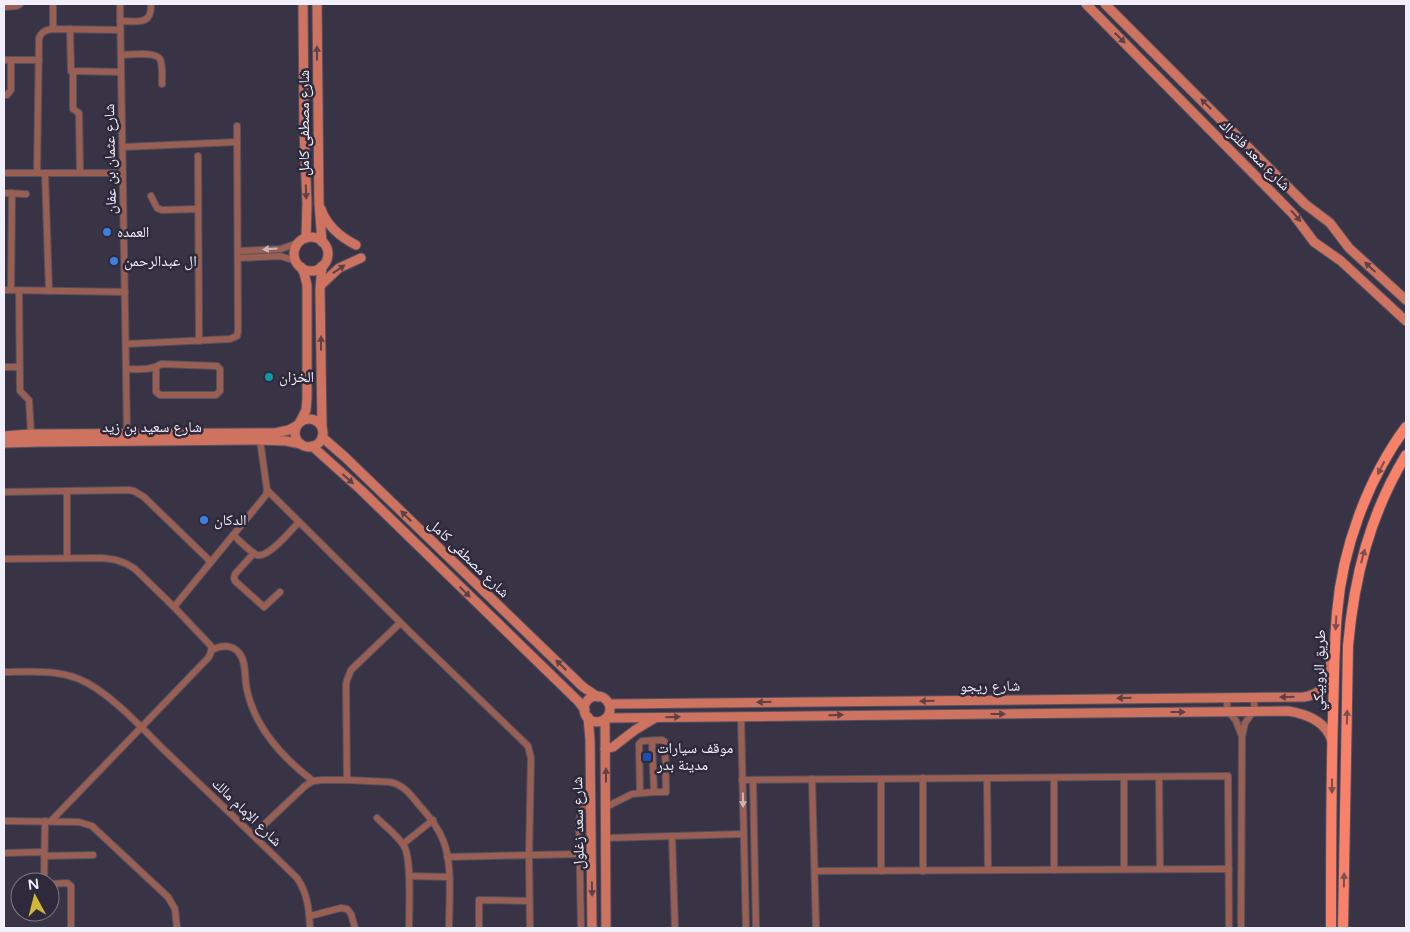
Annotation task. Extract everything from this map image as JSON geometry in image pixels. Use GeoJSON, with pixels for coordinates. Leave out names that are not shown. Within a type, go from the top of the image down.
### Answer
{"type":"FeatureCollection","features":[{"type":"Feature","properties":{"kind":"main road","name":"طريق الروبيكي"},"geometry":{"type":"LineString","coordinates":[[1331,928],[1332,742],[1335,644],[1341,580],[1359,517],[1371,487],[1386,458],[1406,427]]}},
{"type":"Feature","properties":{"kind":"main road","name":"طريق الروبيكي"},"geometry":{"type":"LineString","coordinates":[[1343,928],[1348,646],[1351,614],[1361,560],[1373,523],[1385,494],[1406,455]]}},
{"type":"Feature","properties":{"kind":"street"},"geometry":{"type":"LineString","coordinates":[[4,7],[18,6],[20,4]]}},
{"type":"Feature","properties":{"kind":"street"},"geometry":{"type":"LineString","coordinates":[[52,4],[53,28]]}},
{"type":"Feature","properties":{"kind":"street","name":"شارع عثمان بن عفان"},"geometry":{"type":"LineString","coordinates":[[120,4],[127,434]]}},
{"type":"Feature","properties":{"kind":"street"},"geometry":{"type":"LineString","coordinates":[[120,21],[146,20],[151,14],[151,4]]}},
{"type":"Feature","properties":{"kind":"street","name":"شارع مصطفى كامل"},"geometry":{"type":"LineString","coordinates":[[303,4],[307,213],[303,240]]}},
{"type":"Feature","properties":{"kind":"street","name":"شارع مصطفى كامل"},"geometry":{"type":"LineString","coordinates":[[317,4],[318,203],[322,242]]}},
{"type":"Feature","properties":{"kind":"street","name":"شارع سعد فلتراك"},"geometry":{"type":"LineString","coordinates":[[1090,5],[1101,19],[1293,214],[1314,242],[1341,261],[1406,321]]}},
{"type":"Feature","properties":{"kind":"street"},"geometry":{"type":"LineString","coordinates":[[1101,19],[1108,6]]}},
{"type":"Feature","properties":{"kind":"street","name":"شارع سعد فلتراك"},"geometry":{"type":"LineString","coordinates":[[1108,6],[1305,204],[1330,223],[1349,248],[1406,300]]}},
{"type":"Feature","properties":{"kind":"street"},"geometry":{"type":"LineString","coordinates":[[37,173],[39,38],[41,33],[53,28],[120,30]]}},
{"type":"Feature","properties":{"kind":"street"},"geometry":{"type":"LineString","coordinates":[[70,29],[73,109],[79,113],[80,173]]}},
{"type":"Feature","properties":{"kind":"street"},"geometry":{"type":"LineString","coordinates":[[121,55],[154,54],[159,57],[161,60],[162,84]]}},
{"type":"Feature","properties":{"kind":"street"},"geometry":{"type":"LineString","coordinates":[[4,95],[7,95],[11,90],[7,60],[39,60]]}},
{"type":"Feature","properties":{"kind":"street"},"geometry":{"type":"LineString","coordinates":[[73,72],[121,72]]}},
{"type":"Feature","properties":{"kind":"street"},"geometry":{"type":"LineString","coordinates":[[126,344],[230,339],[235,338],[238,334],[237,126]]}},
{"type":"Feature","properties":{"kind":"street"},"geometry":{"type":"LineString","coordinates":[[123,147],[237,142]]}},
{"type":"Feature","properties":{"kind":"street"},"geometry":{"type":"LineString","coordinates":[[198,156],[200,341]]}},
{"type":"Feature","properties":{"kind":"street"},"geometry":{"type":"LineString","coordinates":[[4,173],[123,173]]}},
{"type":"Feature","properties":{"kind":"street"},"geometry":{"type":"LineString","coordinates":[[45,173],[49,291]]}},
{"type":"Feature","properties":{"kind":"street"},"geometry":{"type":"LineString","coordinates":[[4,193],[26,194]]}},
{"type":"Feature","properties":{"kind":"street"},"geometry":{"type":"LineString","coordinates":[[12,193],[7,290],[125,292]]}},
{"type":"Feature","properties":{"kind":"street"},"geometry":{"type":"LineString","coordinates":[[151,196],[157,208],[162,210],[198,209]]}},
{"type":"Feature","properties":{"kind":"street"},"geometry":{"type":"LineString","coordinates":[[318,203],[332,228],[346,240],[356,245]]}},
{"type":"Feature","properties":{"kind":"street"},"geometry":{"type":"LineString","coordinates":[[307,213],[313,218],[319,213]]}},
{"type":"Feature","properties":{"kind":"street"},"geometry":{"type":"LineString","coordinates":[[238,254],[281,249],[303,240],[313,237],[322,242],[327,248],[328,256],[322,266],[321,287],[322,437],[318,443],[312,446],[304,446],[297,441],[295,436],[295,431],[307,403],[307,290],[306,279],[294,253],[303,240]]}},
{"type":"Feature","properties":{"kind":"street"},"geometry":{"type":"LineString","coordinates":[[238,254],[280,256],[305,269],[314,270],[322,266]]}},
{"type":"Feature","properties":{"kind":"street"},"geometry":{"type":"LineString","coordinates":[[321,287],[339,268],[361,258]]}},
{"type":"Feature","properties":{"kind":"street"},"geometry":{"type":"LineString","coordinates":[[307,290],[314,286],[321,287]]}},
{"type":"Feature","properties":{"kind":"street"},"geometry":{"type":"LineString","coordinates":[[19,290],[20,391],[29,400],[31,434]]}},
{"type":"Feature","properties":{"kind":"street"},"geometry":{"type":"LineString","coordinates":[[126,369],[149,369],[161,364],[218,366],[220,369],[220,392],[216,396],[160,395],[156,392],[156,367]]}},
{"type":"Feature","properties":{"kind":"street"},"geometry":{"type":"LineString","coordinates":[[4,367],[19,367]]}},
{"type":"Feature","properties":{"kind":"street"},"geometry":{"type":"LineString","coordinates":[[307,403],[321,403]]}},
{"type":"Feature","properties":{"kind":"street"},"geometry":{"type":"LineString","coordinates":[[298,424],[309,419],[322,427]]}},
{"type":"Feature","properties":{"kind":"street","name":"شارع سعيد بن زيد"},"geometry":{"type":"LineString","coordinates":[[4,444],[260,440],[281,436],[298,424]]}},
{"type":"Feature","properties":{"kind":"street","name":"شارع سعيد بن زيد"},"geometry":{"type":"LineString","coordinates":[[4,436],[31,434],[243,434],[281,436],[301,444]]}},
{"type":"Feature","properties":{"kind":"street","name":"شارع مصطفى كامل"},"geometry":{"type":"LineString","coordinates":[[322,437],[580,684],[598,697]]}},
{"type":"Feature","properties":{"kind":"street"},"geometry":{"type":"LineString","coordinates":[[174,607],[263,498],[267,490],[260,440]]}},
{"type":"Feature","properties":{"kind":"street","name":"شارع مصطفى كامل"},"geometry":{"type":"LineString","coordinates":[[312,446],[371,500],[569,692],[586,714]]}},
{"type":"Feature","properties":{"kind":"street"},"geometry":{"type":"LineString","coordinates":[[4,492],[129,490],[139,494],[211,562]]}},
{"type":"Feature","properties":{"kind":"street"},"geometry":{"type":"LineString","coordinates":[[267,490],[529,748],[531,766],[530,928]]}},
{"type":"Feature","properties":{"kind":"street"},"geometry":{"type":"LineString","coordinates":[[67,491],[67,558]]}},
{"type":"Feature","properties":{"kind":"street"},"geometry":{"type":"LineString","coordinates":[[233,535],[254,553],[261,555],[268,553],[299,522]]}},
{"type":"Feature","properties":{"kind":"street"},"geometry":{"type":"LineString","coordinates":[[254,553],[235,574],[235,581],[264,607],[280,592]]}},
{"type":"Feature","properties":{"kind":"street"},"geometry":{"type":"LineString","coordinates":[[4,559],[112,558],[127,563],[135,568],[174,607],[208,642],[212,650],[211,655],[48,821],[44,872]]}},
{"type":"Feature","properties":{"kind":"street"},"geometry":{"type":"LineString","coordinates":[[347,780],[347,680],[351,670],[400,623]]}},
{"type":"Feature","properties":{"kind":"street","name":"شارع ريجو"},"geometry":{"type":"LineString","coordinates":[[609,704],[1304,697],[1316,694],[1324,686],[1335,644]]}},
{"type":"Feature","properties":{"kind":"street"},"geometry":{"type":"LineString","coordinates":[[212,650],[226,646],[240,654],[244,661],[247,691],[261,723],[288,760],[313,781]]}},
{"type":"Feature","properties":{"kind":"street","name":"شارع الإمام مالك"},"geometry":{"type":"LineString","coordinates":[[4,672],[52,672],[78,678],[101,691],[253,835],[301,884],[306,896],[310,928]]}},
{"type":"Feature","properties":{"kind":"street"},"geometry":{"type":"LineString","coordinates":[[569,692],[580,684]]}},
{"type":"Feature","properties":{"kind":"street"},"geometry":{"type":"LineString","coordinates":[[598,697],[605,699],[609,704],[610,711],[606,718],[596,722],[586,714],[587,702],[590,699],[598,697]]}},
{"type":"Feature","properties":{"kind":"street"},"geometry":{"type":"LineString","coordinates":[[1227,697],[1229,712],[1236,721],[1242,737]]}},
{"type":"Feature","properties":{"kind":"street"},"geometry":{"type":"LineString","coordinates":[[1241,928],[1242,737],[1245,723],[1255,712],[1256,706],[1253,697]]}},
{"type":"Feature","properties":{"kind":"street"},"geometry":{"type":"LineString","coordinates":[[899,701],[899,715]]}},
{"type":"Feature","properties":{"kind":"street"},"geometry":{"type":"LineString","coordinates":[[633,704],[634,717]]}},
{"type":"Feature","properties":{"kind":"street","name":"شارع ريجو"},"geometry":{"type":"LineString","coordinates":[[606,718],[1288,711],[1311,717],[1321,724],[1329,733],[1332,742]]}},
{"type":"Feature","properties":{"kind":"street","name":"شارع سعد زغلول"},"geometry":{"type":"LineString","coordinates":[[586,714],[590,739],[592,928]]}},
{"type":"Feature","properties":{"kind":"street"},"geometry":{"type":"LineString","coordinates":[[741,716],[746,928]]}},
{"type":"Feature","properties":{"kind":"street"},"geometry":{"type":"LineString","coordinates":[[605,749],[613,748],[656,717]]}},
{"type":"Feature","properties":{"kind":"street","name":"شارع سعد زغلول"},"geometry":{"type":"LineString","coordinates":[[606,718],[606,928]]}},
{"type":"Feature","properties":{"kind":"street"},"geometry":{"type":"LineString","coordinates":[[606,808],[632,794],[640,792],[666,792],[664,742],[662,740],[642,741],[639,744],[640,792]]}},
{"type":"Feature","properties":{"kind":"street"},"geometry":{"type":"LineString","coordinates":[[652,741],[654,792]]}},
{"type":"Feature","properties":{"kind":"street"},"geometry":{"type":"LineString","coordinates":[[742,780],[1228,776],[1229,928]]}},
{"type":"Feature","properties":{"kind":"street"},"geometry":{"type":"LineString","coordinates":[[1124,777],[1124,869]]}},
{"type":"Feature","properties":{"kind":"street"},"geometry":{"type":"LineString","coordinates":[[1159,777],[1160,869]]}},
{"type":"Feature","properties":{"kind":"street"},"geometry":{"type":"LineString","coordinates":[[923,778],[923,871]]}},
{"type":"Feature","properties":{"kind":"street"},"geometry":{"type":"LineString","coordinates":[[987,778],[988,870]]}},
{"type":"Feature","properties":{"kind":"street"},"geometry":{"type":"LineString","coordinates":[[1054,778],[1054,870]]}},
{"type":"Feature","properties":{"kind":"street"},"geometry":{"type":"LineString","coordinates":[[812,779],[816,928]]}},
{"type":"Feature","properties":{"kind":"street"},"geometry":{"type":"LineString","coordinates":[[881,779],[881,871]]}},
{"type":"Feature","properties":{"kind":"street"},"geometry":{"type":"LineString","coordinates":[[253,835],[305,786],[313,781],[347,780],[396,783],[405,789],[432,820],[444,841],[448,857],[449,928]]}},
{"type":"Feature","properties":{"kind":"street"},"geometry":{"type":"LineString","coordinates":[[753,780],[756,928]]}},
{"type":"Feature","properties":{"kind":"street"},"geometry":{"type":"LineString","coordinates":[[581,928],[580,815],[591,794]]}},
{"type":"Feature","properties":{"kind":"street"},"geometry":{"type":"LineString","coordinates":[[377,818],[403,844],[408,855],[409,928]]}},
{"type":"Feature","properties":{"kind":"street"},"geometry":{"type":"LineString","coordinates":[[4,820],[79,822],[92,826],[168,897],[175,909],[177,928]]}},
{"type":"Feature","properties":{"kind":"street"},"geometry":{"type":"LineString","coordinates":[[403,844],[432,820]]}},
{"type":"Feature","properties":{"kind":"street"},"geometry":{"type":"LineString","coordinates":[[606,838],[743,834]]}},
{"type":"Feature","properties":{"kind":"street"},"geometry":{"type":"LineString","coordinates":[[672,836],[675,928]]}},
{"type":"Feature","properties":{"kind":"street"},"geometry":{"type":"LineString","coordinates":[[4,853],[93,855]]}},
{"type":"Feature","properties":{"kind":"street"},"geometry":{"type":"LineString","coordinates":[[448,857],[580,854]]}},
{"type":"Feature","properties":{"kind":"street"},"geometry":{"type":"LineString","coordinates":[[815,871],[1229,869]]}},
{"type":"Feature","properties":{"kind":"street"},"geometry":{"type":"LineString","coordinates":[[745,876],[755,875]]}},
{"type":"Feature","properties":{"kind":"street"},"geometry":{"type":"LineString","coordinates":[[409,876],[449,877]]}},
{"type":"Feature","properties":{"kind":"street"},"geometry":{"type":"LineString","coordinates":[[60,883],[68,883],[71,886],[71,928]]}},
{"type":"Feature","properties":{"kind":"street"},"geometry":{"type":"LineString","coordinates":[[479,928],[479,900],[529,901]]}},
{"type":"Feature","properties":{"kind":"street"},"geometry":{"type":"LineString","coordinates":[[310,916],[347,908],[355,928]]}},
{"type":"Feature","properties":{"kind":"place","name":"العمده"},"geometry":{"type":"Point","coordinates":[107,232]}},
{"type":"Feature","properties":{"kind":"place","name":"ال عبدالرحمن"},"geometry":{"type":"Point","coordinates":[114,261]}},
{"type":"Feature","properties":{"kind":"place","name":"الخزان"},"geometry":{"type":"Point","coordinates":[269,377]}},
{"type":"Feature","properties":{"kind":"place","name":"الدكان"},"geometry":{"type":"Point","coordinates":[204,520]}},
{"type":"Feature","properties":{"kind":"place","name":"موقف سيارات مدينة بدر"},"geometry":{"type":"Point","coordinates":[647,757]}}]}
